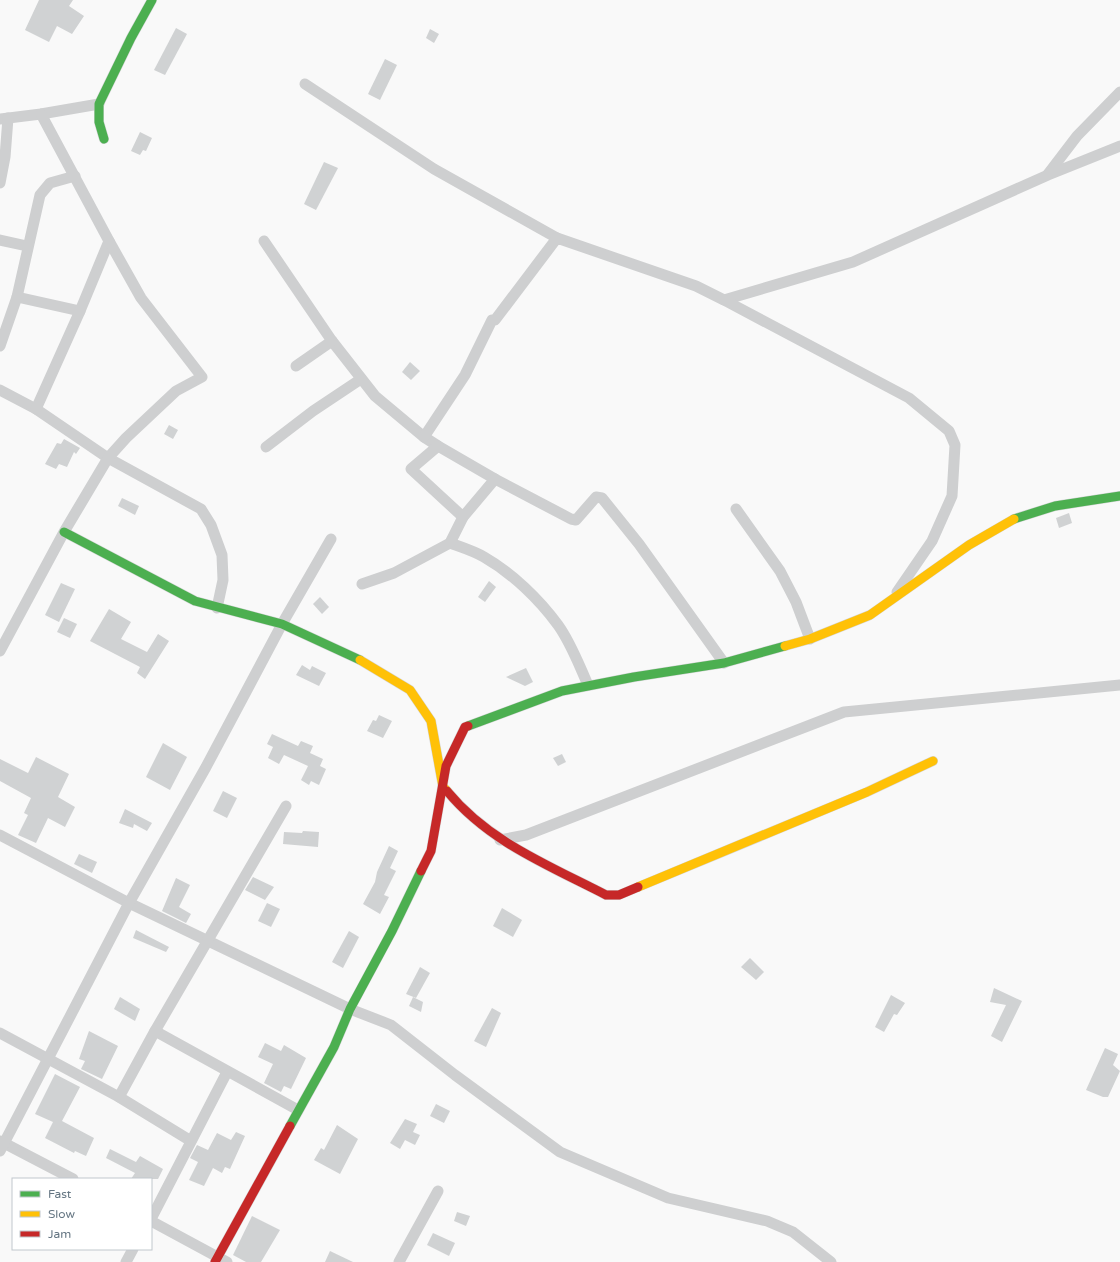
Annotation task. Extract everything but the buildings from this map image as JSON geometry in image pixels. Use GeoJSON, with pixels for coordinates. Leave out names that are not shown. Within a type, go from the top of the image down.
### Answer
{"type":"FeatureCollection","features":[{"type":"Feature","properties":{"kind":"street"},"geometry":{"type":"LineString","coordinates":[[104,138],[99,122],[99,104],[131,38],[152,0]]}},
{"type":"Feature","properties":{"kind":"street"},"geometry":{"type":"LineString","coordinates":[[305,84],[434,169],[558,238],[696,286],[909,398],[949,431],[956,445],[952,496],[932,540],[900,589],[870,615]]}},
{"type":"Feature","properties":{"kind":"street"},"geometry":{"type":"LineString","coordinates":[[1048,175],[1077,136],[1120,92]]}},
{"type":"Feature","properties":{"kind":"street"},"geometry":{"type":"LineString","coordinates":[[0,182],[6,157],[4,118],[42,114],[99,104]]}},
{"type":"Feature","properties":{"kind":"street"},"geometry":{"type":"LineString","coordinates":[[0,650],[64,532],[108,458],[126,438],[176,392],[202,377],[141,298],[42,114]]}},
{"type":"Feature","properties":{"kind":"street"},"geometry":{"type":"LineString","coordinates":[[724,300],[854,262],[1048,175],[1120,146]]}},
{"type":"Feature","properties":{"kind":"street"},"geometry":{"type":"LineString","coordinates":[[0,346],[17,297],[27,246],[40,195],[50,182],[75,176]]}},
{"type":"Feature","properties":{"kind":"street"},"geometry":{"type":"LineString","coordinates":[[424,437],[464,375],[492,320],[495,320],[558,238]]}},
{"type":"Feature","properties":{"kind":"street"},"geometry":{"type":"LineString","coordinates":[[0,240],[27,246]]}},
{"type":"Feature","properties":{"kind":"street"},"geometry":{"type":"LineString","coordinates":[[36,409],[80,311],[109,241]]}},
{"type":"Feature","properties":{"kind":"street"},"geometry":{"type":"LineString","coordinates":[[264,241],[332,342],[375,396],[424,437],[438,446],[495,480],[576,520],[596,497],[602,498],[639,544],[724,663]]}},
{"type":"Feature","properties":{"kind":"street"},"geometry":{"type":"LineString","coordinates":[[17,297],[80,311]]}},
{"type":"Feature","properties":{"kind":"street"},"geometry":{"type":"LineString","coordinates":[[296,366],[332,342]]}},
{"type":"Feature","properties":{"kind":"street"},"geometry":{"type":"LineString","coordinates":[[266,447],[313,411],[360,379]]}},
{"type":"Feature","properties":{"kind":"street"},"geometry":{"type":"LineString","coordinates":[[0,390],[36,409],[108,458],[201,510],[212,525],[222,555],[223,580],[216,608]]}},
{"type":"Feature","properties":{"kind":"street"},"geometry":{"type":"LineString","coordinates":[[438,446],[411,469],[463,517]]}},
{"type":"Feature","properties":{"kind":"street"},"geometry":{"type":"LineString","coordinates":[[362,584],[394,573],[450,543],[463,517],[495,480]]}},
{"type":"Feature","properties":{"kind":"street"},"geometry":{"type":"LineString","coordinates":[[152,1221],[220,1260],[298,1110],[334,1047],[350,1009],[392,931],[431,851],[446,766],[465,727],[562,691],[588,685],[724,663],[810,639],[870,615],[969,545],[1016,518],[1055,506],[1120,496]]}},
{"type":"Feature","properties":{"kind":"street"},"geometry":{"type":"LineString","coordinates":[[736,509],[780,572],[796,602],[810,639]]}},
{"type":"Feature","properties":{"kind":"street"},"geometry":{"type":"LineString","coordinates":[[64,532],[195,601],[216,608],[282,624],[368,664],[410,690],[431,721],[443,787],[462,812],[500,840],[606,895],[619,895],[867,792],[933,761]]}},
{"type":"Feature","properties":{"kind":"street"},"geometry":{"type":"LineString","coordinates":[[71,1178],[2,1145],[129,903],[206,767],[282,624],[331,539]]}},
{"type":"Feature","properties":{"kind":"street"},"geometry":{"type":"LineString","coordinates":[[450,543],[482,556],[496,565],[535,599],[558,625],[573,649],[588,685]]}},
{"type":"Feature","properties":{"kind":"street"},"geometry":{"type":"LineString","coordinates":[[500,840],[526,835],[844,712],[1120,686]]}},
{"type":"Feature","properties":{"kind":"street"},"geometry":{"type":"LineString","coordinates":[[119,1097],[155,1031],[286,806]]}},
{"type":"Feature","properties":{"kind":"street"},"geometry":{"type":"LineString","coordinates":[[0,835],[129,903],[350,1009],[391,1025],[560,1152],[668,1198],[767,1221],[793,1232],[831,1262]]}},
{"type":"Feature","properties":{"kind":"street"},"geometry":{"type":"LineString","coordinates":[[155,1031],[298,1110]]}},
{"type":"Feature","properties":{"kind":"street"},"geometry":{"type":"LineString","coordinates":[[0,1033],[119,1097],[191,1141]]}},
{"type":"Feature","properties":{"kind":"street"},"geometry":{"type":"LineString","coordinates":[[152,1218],[227,1072]]}},
{"type":"Feature","properties":{"kind":"street"},"geometry":{"type":"LineString","coordinates":[[399,1262],[438,1191]]}},
{"type":"Feature","properties":{"kind":"street"},"geometry":{"type":"LineString","coordinates":[[126,1262],[133,1250]]}},
{"type":"Feature","properties":{"kind":"traffic: fast"},"geometry":{"type":"LineString","coordinates":[[104,139],[99,122],[99,104],[131,38],[152,0]]}},
{"type":"Feature","properties":{"kind":"traffic: fast"},"geometry":{"type":"LineString","coordinates":[[1014,519],[1055,506],[1120,496]]}},
{"type":"Feature","properties":{"kind":"traffic: fast"},"geometry":{"type":"LineString","coordinates":[[64,532],[195,601],[282,624],[360,660]]}},
{"type":"Feature","properties":{"kind":"traffic: fast"},"geometry":{"type":"LineString","coordinates":[[468,726],[562,691],[634,677],[724,663],[785,646]]}},
{"type":"Feature","properties":{"kind":"traffic: fast"},"geometry":{"type":"LineString","coordinates":[[290,1126],[334,1047],[350,1009],[392,931],[421,871]]}},
{"type":"Feature","properties":{"kind":"traffic: slow"},"geometry":{"type":"LineString","coordinates":[[785,646],[810,639],[870,615],[969,545],[1014,519]]}},
{"type":"Feature","properties":{"kind":"traffic: slow"},"geometry":{"type":"LineString","coordinates":[[360,660],[410,690],[431,721],[443,787],[447,791]]}},
{"type":"Feature","properties":{"kind":"traffic: slow"},"geometry":{"type":"LineString","coordinates":[[638,887],[867,792],[933,761]]}},
{"type":"Feature","properties":{"kind":"traffic: jam"},"geometry":{"type":"LineString","coordinates":[[421,871],[431,851],[446,766],[465,727],[468,726]]}},
{"type":"Feature","properties":{"kind":"traffic: jam"},"geometry":{"type":"LineString","coordinates":[[447,791],[481,825],[500,838],[520,851],[606,895],[619,895],[638,887]]}},
{"type":"Feature","properties":{"kind":"traffic: jam"},"geometry":{"type":"LineString","coordinates":[[215,1262],[290,1126]]}}]}
